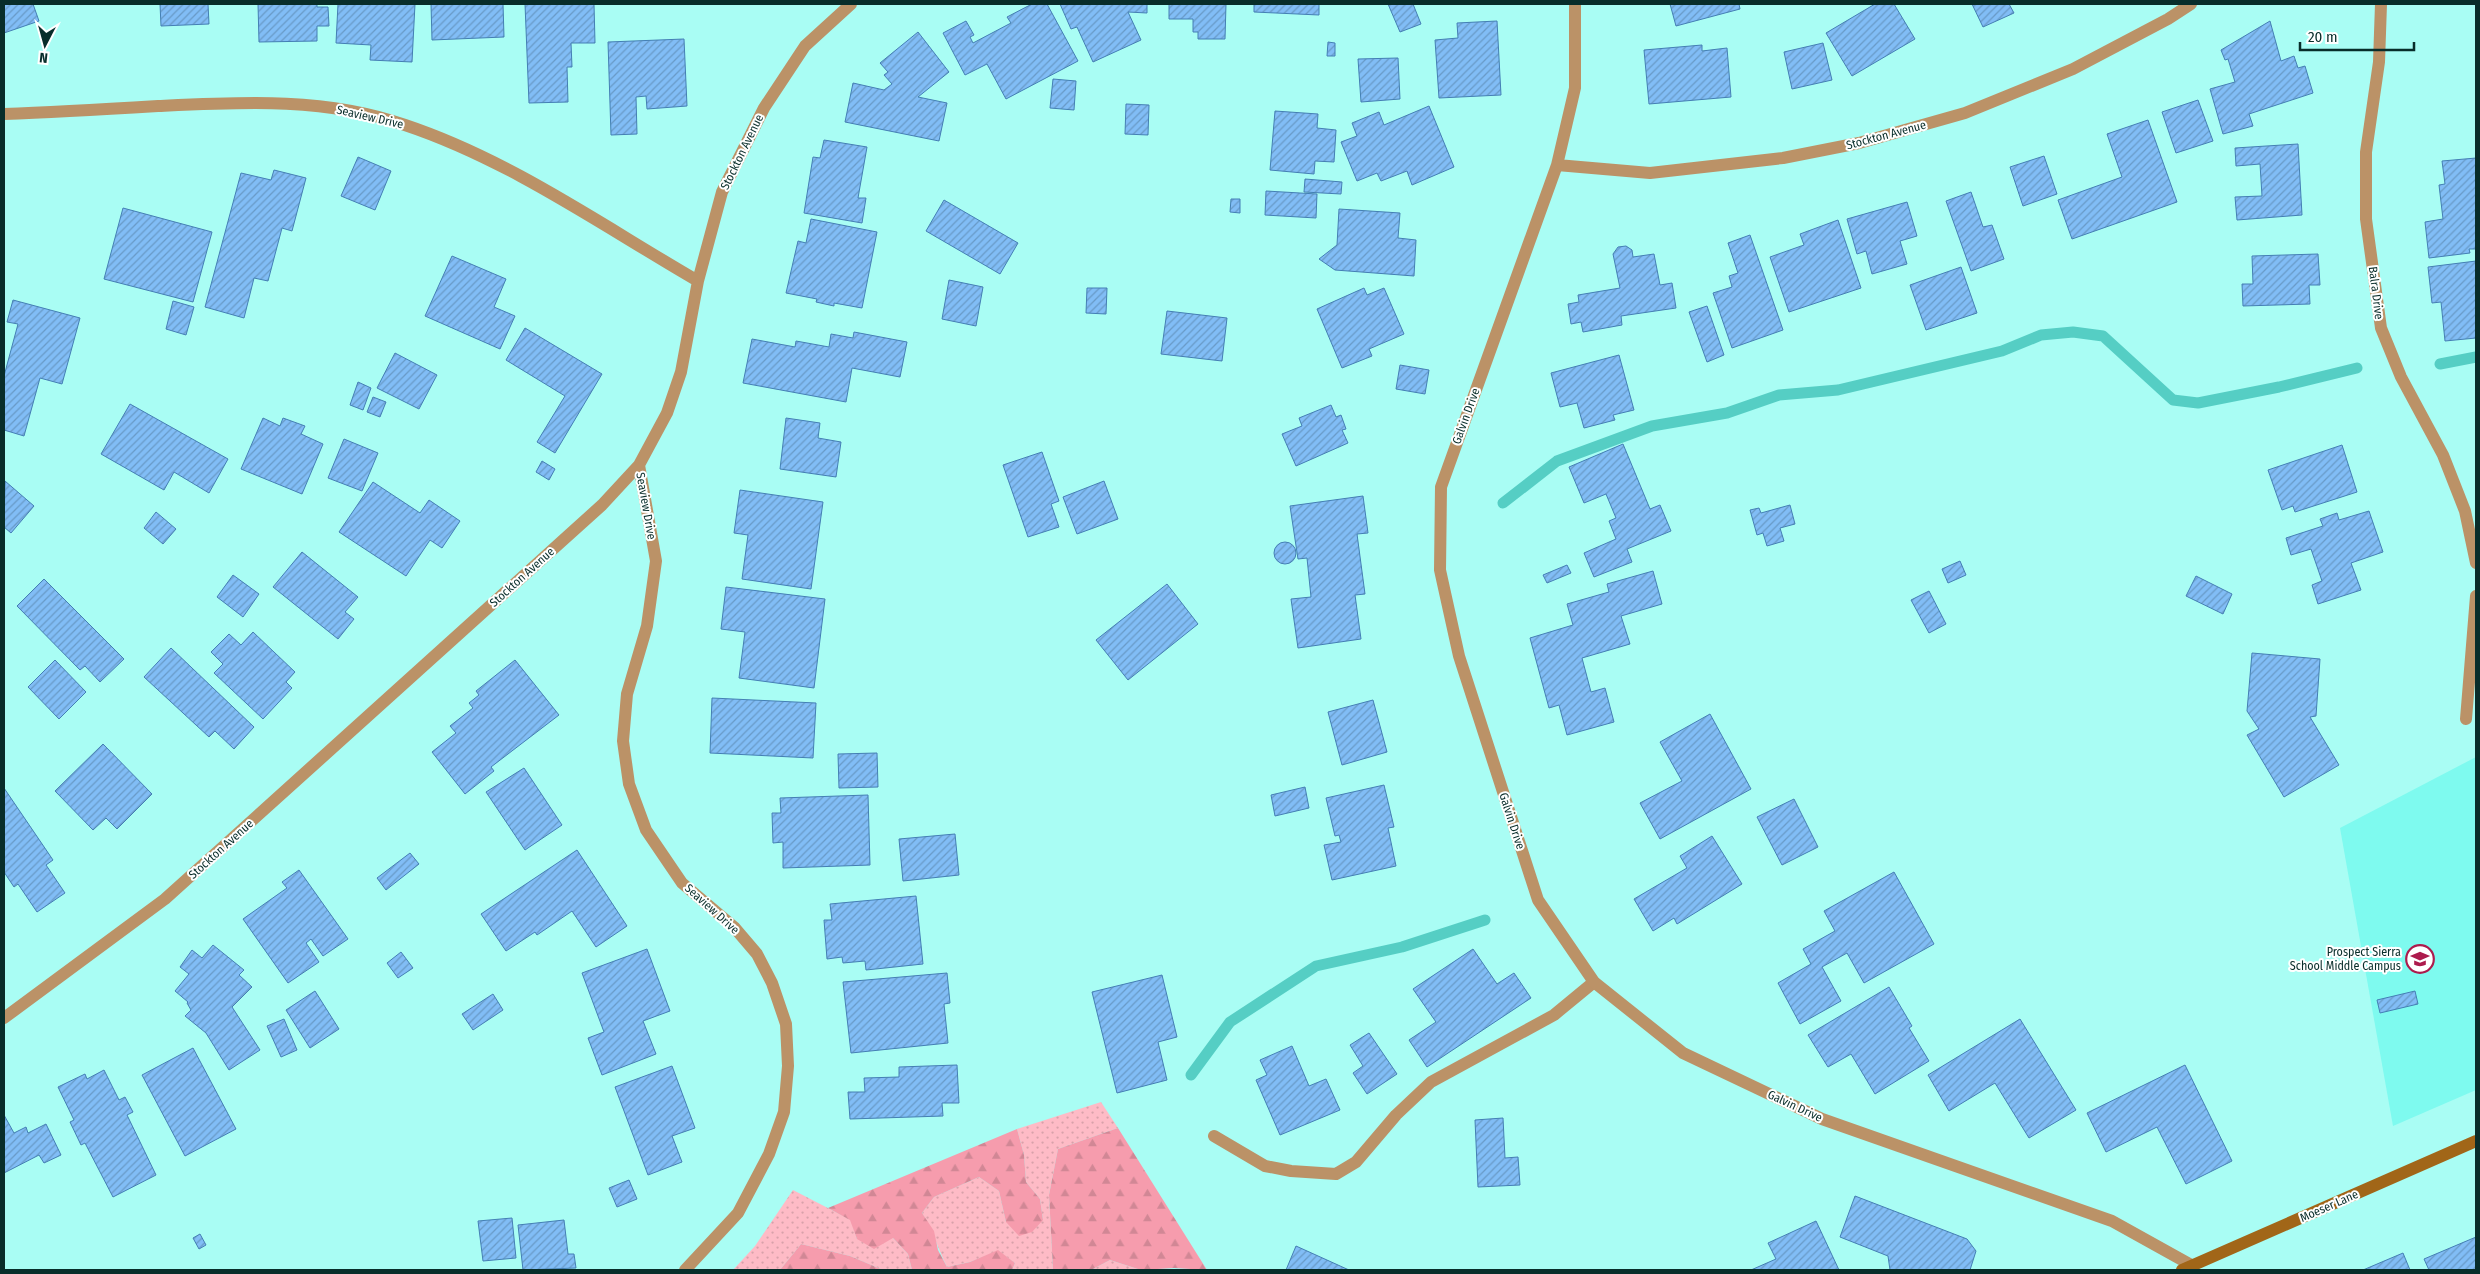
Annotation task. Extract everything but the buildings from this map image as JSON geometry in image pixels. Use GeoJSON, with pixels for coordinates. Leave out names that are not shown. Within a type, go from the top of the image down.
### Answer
{"type":"FeatureCollection","features":[{"type":"Feature","properties":{"kind":"street","name":"Stockton Avenue"},"geometry":{"type":"LineString","coordinates":[[4,1018],[165,899],[602,505],[639,465],[667,413],[678,380],[698,281],[722,192],[764,108],[805,46],[851,4]]}},
{"type":"Feature","properties":{"kind":"street","name":"Galvin Drive"},"geometry":{"type":"LineString","coordinates":[[1575,4],[1575,88],[1557,165],[1441,487],[1440,570],[1459,656],[1538,900],[1594,982],[1683,1053],[1813,1115],[2112,1221],[2187,1268]]}},
{"type":"Feature","properties":{"kind":"street","name":"Stockton Avenue"},"geometry":{"type":"LineString","coordinates":[[1557,165],[1650,173],[1783,158],[1859,143],[1965,113],[2073,69],[2168,19],[2191,4]]}},
{"type":"Feature","properties":{"kind":"street","name":"Balra Drive"},"geometry":{"type":"LineString","coordinates":[[2381,4],[2379,62],[2366,152],[2366,219],[2381,328],[2401,377],[2443,455],[2464,511],[2476,562]]}},
{"type":"Feature","properties":{"kind":"street","name":"Seaview Drive"},"geometry":{"type":"LineString","coordinates":[[4,114],[234,102],[316,105],[405,124],[466,149],[537,186],[698,281]]}},
{"type":"Feature","properties":{"kind":"street","name":"Seaview Drive"},"geometry":{"type":"LineString","coordinates":[[639,465],[656,561],[647,626],[627,694],[623,741],[629,784],[646,830],[682,883],[734,927],[757,954],[772,984],[786,1024],[788,1066],[784,1112],[770,1154],[738,1213],[685,1270]]}},
{"type":"Feature","properties":{"kind":"street"},"geometry":{"type":"LineString","coordinates":[[2466,719],[2476,596]]}},
{"type":"Feature","properties":{"kind":"street"},"geometry":{"type":"LineString","coordinates":[[1214,1136],[1265,1166],[1286,1170],[1336,1174],[1356,1162],[1396,1115],[1431,1082],[1554,1016],[1594,982]]}},
{"type":"Feature","properties":{"kind":"street","name":"Moeser Lane"},"geometry":{"type":"LineString","coordinates":[[2187,1268],[2476,1141]]}},
{"type":"Feature","properties":{"kind":"shaded area","name":"Prospect Sierra School Middle Campus"},"geometry":{"type":"Polygon","coordinates":[[[2476,757],[2476,1090],[2393,1126],[2340,828],[2476,757]]]}},
{"type":"Feature","properties":{"kind":"shaded area"},"geometry":{"type":"Polygon","coordinates":[[[1101,1102],[1118,1128],[1058,1149],[1049,1195],[1053,1270],[1012,1270],[1015,1263],[998,1251],[970,1262],[947,1267],[922,1213],[934,1197],[979,1177],[999,1191],[1006,1222],[1043,1220],[1040,1199],[1026,1182],[1024,1155],[1017,1129],[1101,1102]]]}},
{"type":"Feature","properties":{"kind":"shaded area"},"geometry":{"type":"Polygon","coordinates":[[[793,1190],[851,1220],[857,1239],[893,1238],[908,1254],[912,1270],[883,1270],[850,1256],[801,1244],[780,1270],[733,1270],[755,1246],[793,1190]]]}},
{"type":"Feature","properties":{"kind":"shaded area"},"geometry":{"type":"Polygon","coordinates":[[[1110,1260],[1141,1270],[1091,1270],[1110,1260]]]}},
{"type":"Feature","properties":{"kind":"green space"},"geometry":{"type":"Polygon","coordinates":[[[1118,1128],[1207,1270],[1174,1268],[1141,1270],[1110,1260],[1091,1270],[1053,1270],[1049,1195],[1058,1149],[1118,1128]]]}},
{"type":"Feature","properties":{"kind":"green space"},"geometry":{"type":"Polygon","coordinates":[[[1017,1129],[1024,1155],[1026,1182],[1040,1199],[1043,1220],[1032,1232],[1019,1236],[1006,1222],[999,1191],[979,1177],[934,1197],[922,1213],[934,1231],[938,1250],[947,1267],[970,1262],[998,1250],[1015,1263],[1012,1270],[912,1270],[908,1254],[893,1238],[874,1249],[857,1239],[850,1220],[828,1208],[1017,1129]]]}},
{"type":"Feature","properties":{"kind":"green space"},"geometry":{"type":"Polygon","coordinates":[[[801,1244],[850,1256],[883,1270],[780,1270],[801,1244]]]}},
{"type":"Feature","properties":{"kind":"waterway"},"geometry":{"type":"LineString","coordinates":[[1503,503],[1557,461],[1652,426],[1727,413],[1779,395],[1838,390],[2002,351],[2041,335],[2073,332],[2103,336],[2173,400],[2198,403],[2279,387],[2357,368]]}},
{"type":"Feature","properties":{"kind":"waterway"},"geometry":{"type":"LineString","coordinates":[[2440,364],[2476,357]]}},
{"type":"Feature","properties":{"kind":"waterway"},"geometry":{"type":"LineString","coordinates":[[1191,1075],[1230,1022],[1316,966],[1402,947],[1485,920]]}},
{"type":"Feature","properties":{"kind":"place","name":"Prospect Sierra School Middle Campus"},"geometry":{"type":"Point","coordinates":[2420,959]}}]}
